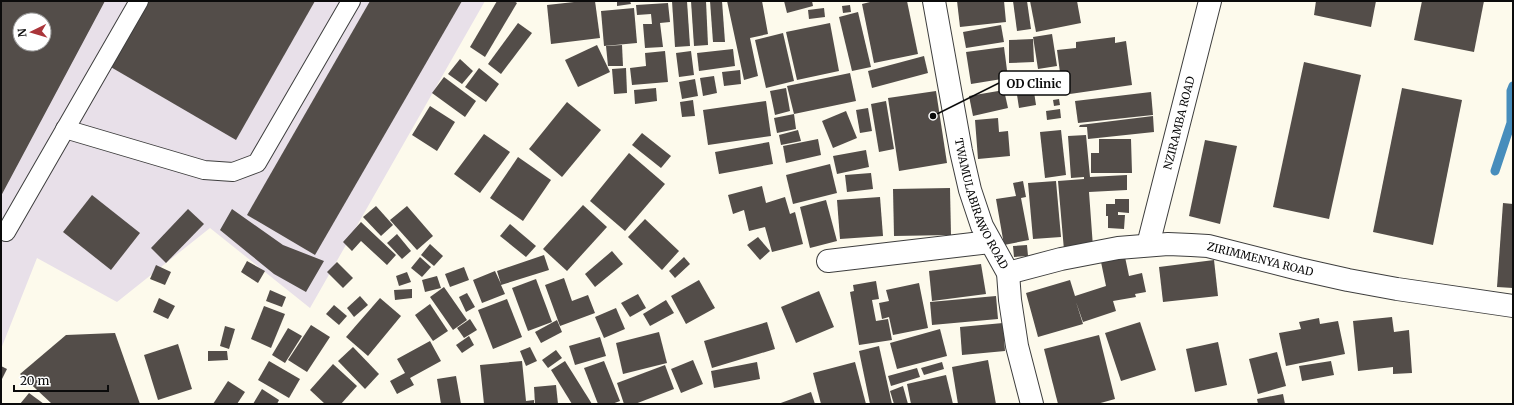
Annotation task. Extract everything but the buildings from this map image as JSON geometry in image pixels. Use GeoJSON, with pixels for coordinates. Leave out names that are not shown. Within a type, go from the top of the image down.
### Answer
{"type":"FeatureCollection","features":[{"type":"Feature","properties":{"kind":"street","name":"TWAMULABIRAWO ROAD"},"geometry":{"type":"LineString","coordinates":[[934,1],[961,151],[976,210],[982,226],[1008,273],[1010,300],[1017,346],[1032,404]]}},
{"type":"Feature","properties":{"kind":"street","name":"NZIRAMBA ROAD"},"geometry":{"type":"LineString","coordinates":[[1148,245],[1210,1]]}},
{"type":"Feature","properties":{"kind":"street"},"geometry":{"type":"LineString","coordinates":[[828,261],[990,242]]}},
{"type":"Feature","properties":{"kind":"street","name":"ZIRIMMENYA ROAD"},"geometry":{"type":"LineString","coordinates":[[1008,273],[1086,254],[1148,245],[1168,244],[1208,246],[1348,280],[1397,289],[1513,306]]}},
{"type":"Feature","properties":{"kind":"lane"},"geometry":{"type":"LineString","coordinates":[[6,232],[139,1]]}},
{"type":"Feature","properties":{"kind":"lane"},"geometry":{"type":"LineString","coordinates":[[65,129],[204,170],[233,172],[257,163],[351,1]]}},
{"type":"Feature","properties":{"kind":"shaded area"},"geometry":{"type":"Polygon","coordinates":[[[1,1],[485,1],[310,308],[210,228],[117,302],[37,258],[1,349],[1,1]]]}},
{"type":"Feature","properties":{"kind":"waterway"},"geometry":{"type":"LineString","coordinates":[[1495,171],[1511,123],[1511,91],[1513,86]]}},
{"type":"Feature","properties":{"kind":"place","name":"OD Clinic"},"geometry":{"type":"Point","coordinates":[933,116]}}]}
